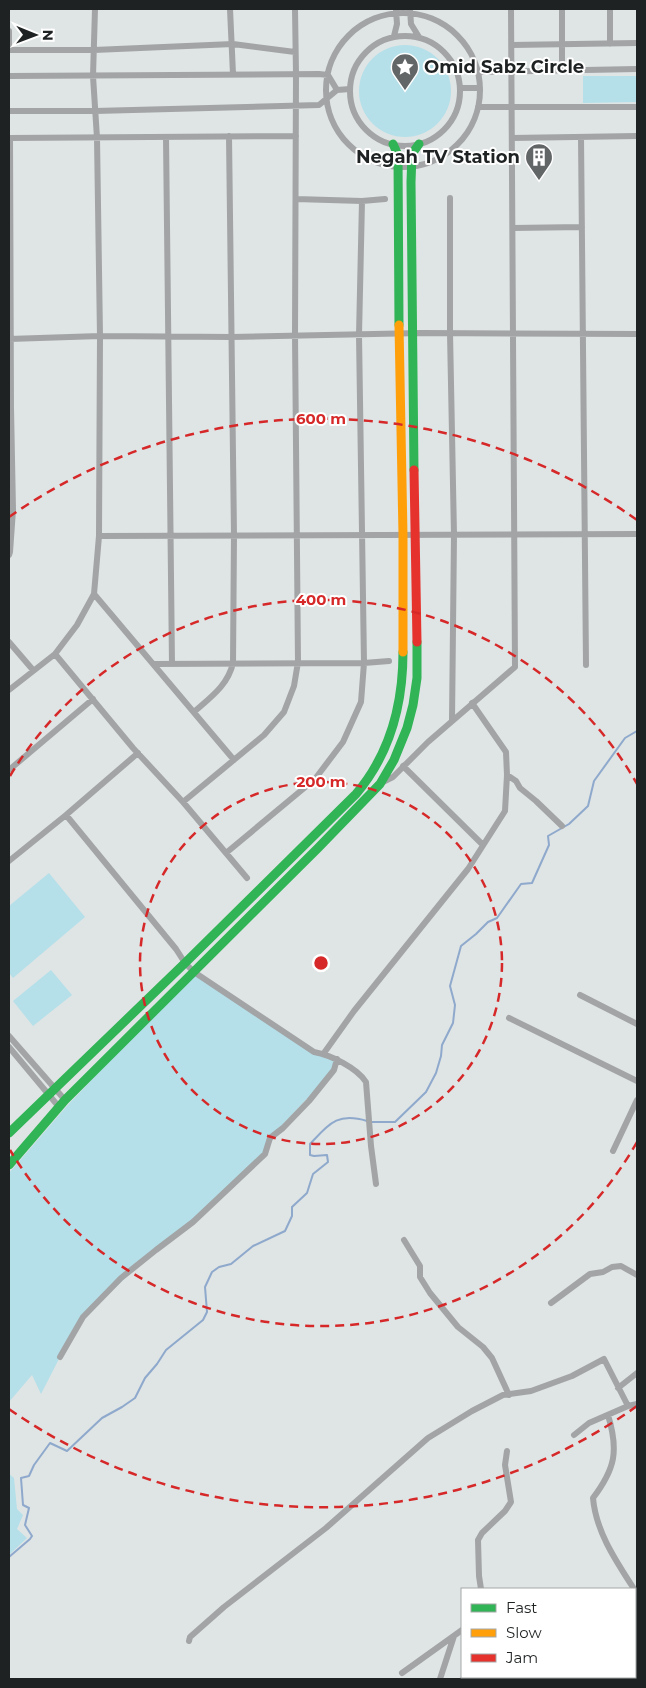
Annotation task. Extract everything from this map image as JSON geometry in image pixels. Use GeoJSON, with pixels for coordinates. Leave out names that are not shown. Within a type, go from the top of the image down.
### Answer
{"type":"FeatureCollection","features":[{"type":"Feature","properties":{"kind":"street"},"geometry":{"type":"LineString","coordinates":[[9,690],[32,670],[55,654],[77,624],[94,594],[99,536],[100,336],[97,138],[93,76],[95,9]]}},
{"type":"Feature","properties":{"kind":"street"},"geometry":{"type":"LineString","coordinates":[[230,9],[233,74]]}},
{"type":"Feature","properties":{"kind":"street"},"geometry":{"type":"LineString","coordinates":[[183,802],[264,734],[284,712],[294,686],[298,662],[295,9]]}},
{"type":"Feature","properties":{"kind":"street"},"geometry":{"type":"LineString","coordinates":[[380,784],[392,777],[452,720],[515,667],[511,9]]}},
{"type":"Feature","properties":{"kind":"street"},"geometry":{"type":"LineString","coordinates":[[562,9],[562,70]]}},
{"type":"Feature","properties":{"kind":"street"},"geometry":{"type":"LineString","coordinates":[[610,9],[610,44]]}},
{"type":"Feature","properties":{"kind":"street"},"geometry":{"type":"LineString","coordinates":[[394,36],[397,24],[396,11]]}},
{"type":"Feature","properties":{"kind":"street"},"geometry":{"type":"LineString","coordinates":[[396,11],[410,11],[441,22],[454,31],[465,43],[473,57],[478,72],[480,88],[478,107],[474,120],[456,147],[442,157],[427,164],[398,167],[383,165],[355,151],[344,140],[336,127],[326,98],[328,75],[336,52],[344,40],[355,29],[368,21],[396,11]]}},
{"type":"Feature","properties":{"kind":"street"},"geometry":{"type":"LineString","coordinates":[[410,11],[411,24],[420,37]]}},
{"type":"Feature","properties":{"kind":"street"},"geometry":{"type":"LineString","coordinates":[[9,31],[9,50],[94,50],[233,44],[296,52]]}},
{"type":"Feature","properties":{"kind":"street"},"geometry":{"type":"LineString","coordinates":[[394,36],[420,37],[435,44],[448,56],[457,71],[460,88],[458,103],[453,117],[444,129],[432,138],[419,144],[402,146],[376,137],[362,125],[353,108],[350,89],[355,68],[364,54],[378,42],[394,36]]}},
{"type":"Feature","properties":{"kind":"street"},"geometry":{"type":"LineString","coordinates":[[512,45],[637,43]]}},
{"type":"Feature","properties":{"kind":"street"},"geometry":{"type":"LineString","coordinates":[[478,72],[637,69]]}},
{"type":"Feature","properties":{"kind":"street"},"geometry":{"type":"LineString","coordinates":[[9,76],[328,75]]}},
{"type":"Feature","properties":{"kind":"street"},"geometry":{"type":"LineString","coordinates":[[328,75],[337,90]]}},
{"type":"Feature","properties":{"kind":"street"},"geometry":{"type":"LineString","coordinates":[[460,88],[480,88]]}},
{"type":"Feature","properties":{"kind":"street"},"geometry":{"type":"LineString","coordinates":[[9,111],[95,111],[319,105],[337,90],[350,89]]}},
{"type":"Feature","properties":{"kind":"street"},"geometry":{"type":"LineString","coordinates":[[478,107],[637,106]]}},
{"type":"Feature","properties":{"kind":"street"},"geometry":{"type":"LineString","coordinates":[[194,712],[222,686],[231,673],[233,663],[234,535],[230,136]]}},
{"type":"Feature","properties":{"kind":"street"},"geometry":{"type":"LineString","coordinates":[[9,556],[13,510],[10,339],[10,138],[296,136]]}},
{"type":"Feature","properties":{"kind":"street"},"geometry":{"type":"LineString","coordinates":[[581,136],[586,665]]}},
{"type":"Feature","properties":{"kind":"street"},"geometry":{"type":"LineString","coordinates":[[512,138],[637,136]]}},
{"type":"Feature","properties":{"kind":"street"},"geometry":{"type":"LineString","coordinates":[[166,137],[172,664]]}},
{"type":"Feature","properties":{"kind":"street"},"geometry":{"type":"LineString","coordinates":[[9,1133],[108,1034],[185,963],[356,794],[368,780],[383,752],[398,709],[403,674],[398,155],[393,144]]}},
{"type":"Feature","properties":{"kind":"street"},"geometry":{"type":"LineString","coordinates":[[9,1165],[62,1103],[380,784],[394,760],[407,728],[417,678],[411,167],[412,154],[419,144]]}},
{"type":"Feature","properties":{"kind":"street"},"geometry":{"type":"LineString","coordinates":[[450,198],[450,333],[454,534],[452,720]]}},
{"type":"Feature","properties":{"kind":"street"},"geometry":{"type":"LineString","coordinates":[[296,199],[362,201],[385,199]]}},
{"type":"Feature","properties":{"kind":"street"},"geometry":{"type":"LineString","coordinates":[[226,853],[315,779],[343,742],[361,702],[364,663],[359,335],[362,201]]}},
{"type":"Feature","properties":{"kind":"street"},"geometry":{"type":"LineString","coordinates":[[513,228],[582,227]]}},
{"type":"Feature","properties":{"kind":"street"},"geometry":{"type":"LineString","coordinates":[[10,339],[100,336],[232,337],[412,333],[637,334]]}},
{"type":"Feature","properties":{"kind":"street"},"geometry":{"type":"LineString","coordinates":[[99,536],[637,534]]}},
{"type":"Feature","properties":{"kind":"street"},"geometry":{"type":"LineString","coordinates":[[94,594],[234,760]]}},
{"type":"Feature","properties":{"kind":"street"},"geometry":{"type":"LineString","coordinates":[[9,642],[32,670]]}},
{"type":"Feature","properties":{"kind":"street"},"geometry":{"type":"LineString","coordinates":[[55,654],[247,878]]}},
{"type":"Feature","properties":{"kind":"street"},"geometry":{"type":"LineString","coordinates":[[154,664],[364,663],[389,661]]}},
{"type":"Feature","properties":{"kind":"street"},"geometry":{"type":"LineString","coordinates":[[9,770],[93,699]]}},
{"type":"Feature","properties":{"kind":"street"},"geometry":{"type":"LineString","coordinates":[[324,1053],[354,1011],[468,868],[505,811],[506,752],[472,703]]}},
{"type":"Feature","properties":{"kind":"street"},"geometry":{"type":"LineString","coordinates":[[9,861],[66,815],[138,752]]}},
{"type":"Feature","properties":{"kind":"street"},"geometry":{"type":"LineString","coordinates":[[403,766],[483,845]]}},
{"type":"Feature","properties":{"kind":"street"},"geometry":{"type":"LineString","coordinates":[[507,775],[516,781],[520,788],[562,826]]}},
{"type":"Feature","properties":{"kind":"street"},"geometry":{"type":"LineString","coordinates":[[66,815],[194,972],[314,1052],[324,1053],[337,1059],[362,1077],[366,1082],[376,1184]]}},
{"type":"Feature","properties":{"kind":"street"},"geometry":{"type":"LineString","coordinates":[[580,996],[637,1024]]}},
{"type":"Feature","properties":{"kind":"street"},"geometry":{"type":"LineString","coordinates":[[509,1018],[637,1082]]}},
{"type":"Feature","properties":{"kind":"street"},"geometry":{"type":"LineString","coordinates":[[9,1036],[51,1091]]}},
{"type":"Feature","properties":{"kind":"street"},"geometry":{"type":"LineString","coordinates":[[9,1047],[62,1103]]}},
{"type":"Feature","properties":{"kind":"street"},"geometry":{"type":"LineString","coordinates":[[60,1357],[84,1317],[122,1278],[193,1222],[265,1154],[270,1138],[283,1128],[309,1101],[334,1070],[337,1059]]}},
{"type":"Feature","properties":{"kind":"street"},"geometry":{"type":"LineString","coordinates":[[612,1151],[637,1100]]}},
{"type":"Feature","properties":{"kind":"street"},"geometry":{"type":"LineString","coordinates":[[404,1240],[420,1266],[420,1277],[430,1293],[458,1327],[492,1358],[509,1395]]}},
{"type":"Feature","properties":{"kind":"street"},"geometry":{"type":"LineString","coordinates":[[551,1303],[590,1274],[621,1266],[637,1275]]}},
{"type":"Feature","properties":{"kind":"street"},"geometry":{"type":"LineString","coordinates":[[189,1641],[190,1637],[224,1607],[326,1528],[428,1438],[472,1411],[503,1395],[531,1392],[572,1376],[604,1359],[628,1406]]}},
{"type":"Feature","properties":{"kind":"street"},"geometry":{"type":"LineString","coordinates":[[618,1388],[637,1373]]}},
{"type":"Feature","properties":{"kind":"street"},"geometry":{"type":"LineString","coordinates":[[574,1435],[589,1422],[637,1404]]}},
{"type":"Feature","properties":{"kind":"street"},"geometry":{"type":"LineString","coordinates":[[608,1416],[614,1446],[613,1464],[606,1481],[593,1498],[594,1514],[612,1555],[633,1588]]}},
{"type":"Feature","properties":{"kind":"street"},"geometry":{"type":"LineString","coordinates":[[481,1588],[478,1540],[511,1502],[505,1465],[506,1451]]}},
{"type":"Feature","properties":{"kind":"street"},"geometry":{"type":"LineString","coordinates":[[402,1673],[461,1631]]}},
{"type":"Feature","properties":{"kind":"street"},"geometry":{"type":"LineString","coordinates":[[440,1679],[454,1636]]}},
{"type":"Feature","properties":{"kind":"shaded area"},"geometry":{"type":"Polygon","coordinates":[[[405,45],[423,48],[438,58],[448,73],[451,91],[448,109],[438,124],[423,134],[405,137],[387,134],[372,124],[362,109],[359,91],[362,73],[372,58],[387,48],[405,45]]]}},
{"type":"Feature","properties":{"kind":"shaded area"},"geometry":{"type":"Polygon","coordinates":[[[583,76],[637,76],[637,102],[583,103],[583,76]]]}},
{"type":"Feature","properties":{"kind":"shaded area"},"geometry":{"type":"Polygon","coordinates":[[[49,873],[85,917],[13,978],[9,973],[9,906],[49,873]]]}},
{"type":"Feature","properties":{"kind":"shaded area"},"geometry":{"type":"Polygon","coordinates":[[[51,970],[72,995],[33,1026],[13,1001],[51,970]]]}},
{"type":"Feature","properties":{"kind":"shaded area"},"geometry":{"type":"Polygon","coordinates":[[[194,972],[314,1052],[337,1059],[334,1070],[270,1138],[265,1154],[193,1222],[156,1250],[83,1317],[41,1394],[32,1375],[9,1402],[9,1173],[66,1107],[194,972]]]}},
{"type":"Feature","properties":{"kind":"shaded area"},"geometry":{"type":"Polygon","coordinates":[[[9,1474],[14,1478],[17,1509],[23,1515],[17,1529],[27,1538],[9,1555],[9,1474]]]}},
{"type":"Feature","properties":{"kind":"waterway"},"geometry":{"type":"LineString","coordinates":[[372,1122],[395,1122],[426,1092],[436,1073],[442,1045],[453,1023],[455,1005],[450,986],[461,946],[488,922],[497,918],[521,884],[532,883],[549,845],[548,836],[569,824],[588,806],[594,781],[625,738],[637,731]]}},
{"type":"Feature","properties":{"kind":"waterway"},"geometry":{"type":"LineString","coordinates":[[9,1557],[32,1536],[25,1525],[29,1508],[23,1505],[21,1478],[29,1476],[34,1465],[50,1443],[67,1451],[102,1418],[135,1398],[145,1378],[166,1350],[203,1320],[207,1312],[205,1287],[212,1272],[219,1267],[231,1264],[253,1246],[285,1231],[292,1216],[292,1207],[307,1193],[313,1174],[328,1162],[327,1155],[310,1155],[310,1144],[328,1126],[341,1119],[348,1118],[367,1121]]}},
{"type":"Feature","properties":{"kind":"traffic: fast"},"geometry":{"type":"LineString","coordinates":[[393,144],[398,155],[399,325]]}},
{"type":"Feature","properties":{"kind":"traffic: fast"},"geometry":{"type":"LineString","coordinates":[[414,470],[411,182],[412,154],[419,144]]}},
{"type":"Feature","properties":{"kind":"traffic: fast"},"geometry":{"type":"LineString","coordinates":[[9,1165],[65,1100],[380,784],[394,760],[407,728],[413,705],[417,678],[417,642]]}},
{"type":"Feature","properties":{"kind":"traffic: fast"},"geometry":{"type":"LineString","coordinates":[[9,1133],[356,794],[378,762],[392,728],[400,691],[403,652]]}},
{"type":"Feature","properties":{"kind":"traffic: slow"},"geometry":{"type":"LineString","coordinates":[[399,325],[403,652]]}},
{"type":"Feature","properties":{"kind":"traffic: jam"},"geometry":{"type":"LineString","coordinates":[[414,470],[417,642]]}},
{"type":"Feature","properties":{"kind":"place","name":"Omid Sabz Circle"},"geometry":{"type":"Point","coordinates":[405,91]}},
{"type":"Feature","properties":{"kind":"place","name":"Negah TV Station"},"geometry":{"type":"Point","coordinates":[539,181]}}]}
